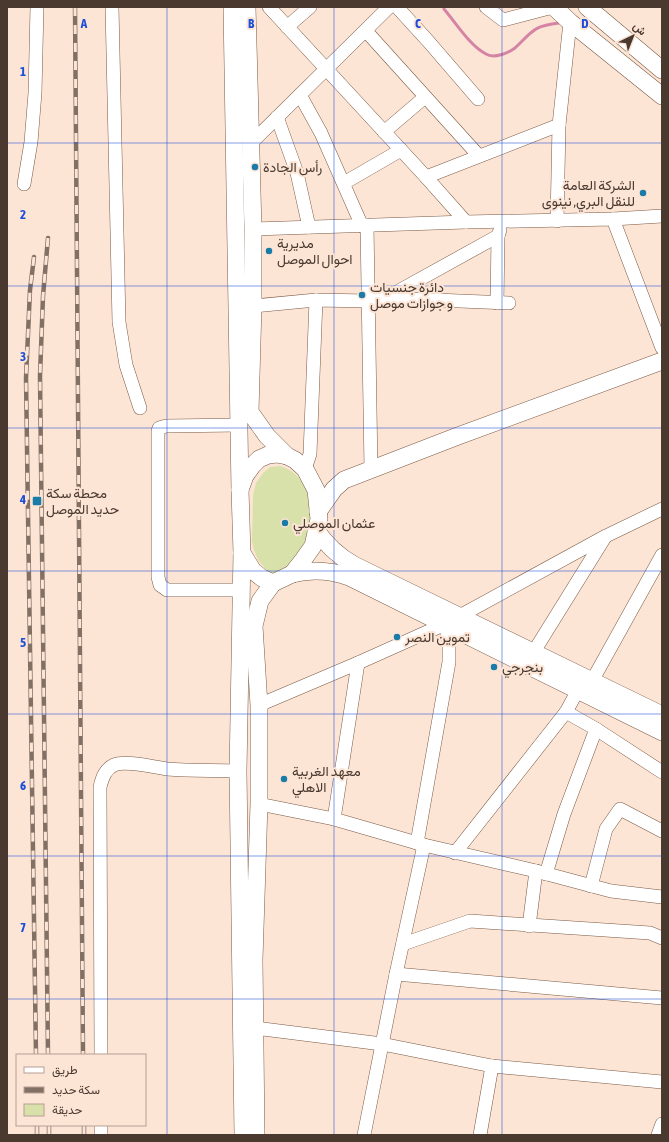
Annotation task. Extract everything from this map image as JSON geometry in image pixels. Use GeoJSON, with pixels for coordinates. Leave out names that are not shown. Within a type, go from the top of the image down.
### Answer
{"type":"FeatureCollection","features":[{"type":"Feature","properties":{"kind":"main road"},"geometry":{"type":"LineString","coordinates":[[232,7],[242,553],[238,771],[243,1135]]}},
{"type":"Feature","properties":{"kind":"main road"},"geometry":{"type":"LineString","coordinates":[[247,7],[253,229],[253,306],[250,412],[267,436],[287,456],[295,460],[307,471],[319,478],[344,480]]}},
{"type":"Feature","properties":{"kind":"main road"},"geometry":{"type":"LineString","coordinates":[[553,7],[662,96]]}},
{"type":"Feature","properties":{"kind":"main road"},"geometry":{"type":"LineString","coordinates":[[587,7],[662,70]]}},
{"type":"Feature","properties":{"kind":"main road"},"geometry":{"type":"LineString","coordinates":[[318,512],[334,489],[344,480],[662,361]]}},
{"type":"Feature","properties":{"kind":"main road"},"geometry":{"type":"LineString","coordinates":[[240,490],[252,466],[259,459],[268,455],[287,456]]}},
{"type":"Feature","properties":{"kind":"main road"},"geometry":{"type":"LineString","coordinates":[[292,574],[313,546],[319,519],[316,490],[307,471]]}},
{"type":"Feature","properties":{"kind":"main road"},"geometry":{"type":"LineString","coordinates":[[316,530],[329,547],[345,560],[578,690],[662,732]]}},
{"type":"Feature","properties":{"kind":"main road"},"geometry":{"type":"LineString","coordinates":[[242,553],[253,571],[262,578],[273,583]]}},
{"type":"Feature","properties":{"kind":"main road"},"geometry":{"type":"LineString","coordinates":[[256,1135],[254,960],[259,804],[259,705],[254,626],[260,601],[273,583],[292,574],[315,570],[338,573],[533,653],[662,715]]}},
{"type":"Feature","properties":{"kind":"street"},"geometry":{"type":"LineString","coordinates":[[24,184],[31,142],[35,93],[37,7]]}},
{"type":"Feature","properties":{"kind":"street"},"geometry":{"type":"LineString","coordinates":[[112,7],[120,322],[126,365],[140,408]]}},
{"type":"Feature","properties":{"kind":"street"},"geometry":{"type":"LineString","coordinates":[[269,7],[466,222]]}},
{"type":"Feature","properties":{"kind":"street"},"geometry":{"type":"LineString","coordinates":[[287,27],[310,7]]}},
{"type":"Feature","properties":{"kind":"street"},"geometry":{"type":"LineString","coordinates":[[250,144],[389,7]]}},
{"type":"Feature","properties":{"kind":"street"},"geometry":{"type":"LineString","coordinates":[[397,7],[478,99]]}},
{"type":"Feature","properties":{"kind":"street"},"geometry":{"type":"LineString","coordinates":[[486,7],[503,20],[553,7]]}},
{"type":"Feature","properties":{"kind":"street"},"geometry":{"type":"LineString","coordinates":[[557,221],[559,125],[570,22]]}},
{"type":"Feature","properties":{"kind":"street"},"geometry":{"type":"LineString","coordinates":[[366,31],[424,97],[479,156]]}},
{"type":"Feature","properties":{"kind":"street"},"geometry":{"type":"LineString","coordinates":[[300,95],[321,133],[365,225],[372,469]]}},
{"type":"Feature","properties":{"kind":"street"},"geometry":{"type":"LineString","coordinates":[[384,132],[424,97]]}},
{"type":"Feature","properties":{"kind":"street"},"geometry":{"type":"LineString","coordinates":[[277,117],[297,172],[309,227]]}},
{"type":"Feature","properties":{"kind":"street"},"geometry":{"type":"LineString","coordinates":[[426,177],[559,125]]}},
{"type":"Feature","properties":{"kind":"street"},"geometry":{"type":"LineString","coordinates":[[344,183],[400,150]]}},
{"type":"Feature","properties":{"kind":"street"},"geometry":{"type":"LineString","coordinates":[[253,229],[466,222],[557,221],[662,216]]}},
{"type":"Feature","properties":{"kind":"street"},"geometry":{"type":"LineString","coordinates":[[613,219],[662,348]]}},
{"type":"Feature","properties":{"kind":"street"},"geometry":{"type":"LineString","coordinates":[[253,306],[316,300],[368,301],[386,298],[503,303],[498,236],[502,222]]}},
{"type":"Feature","properties":{"kind":"street"},"geometry":{"type":"LineString","coordinates":[[386,298],[498,236]]}},
{"type":"Feature","properties":{"kind":"street"},"geometry":{"type":"LineString","coordinates":[[307,471],[310,454],[316,300]]}},
{"type":"Feature","properties":{"kind":"street"},"geometry":{"type":"LineString","coordinates":[[239,425],[166,426],[159,428],[157,434],[158,581],[163,588],[171,590],[241,590]]}},
{"type":"Feature","properties":{"kind":"street"},"geometry":{"type":"LineString","coordinates":[[259,705],[358,664],[452,620],[606,536],[662,509]]}},
{"type":"Feature","properties":{"kind":"street"},"geometry":{"type":"LineString","coordinates":[[533,653],[606,536]]}},
{"type":"Feature","properties":{"kind":"street"},"geometry":{"type":"LineString","coordinates":[[592,681],[662,555]]}},
{"type":"Feature","properties":{"kind":"street"},"geometry":{"type":"LineString","coordinates":[[364,1135],[421,844],[449,662],[449,641],[452,620]]}},
{"type":"Feature","properties":{"kind":"street"},"geometry":{"type":"LineString","coordinates":[[334,819],[358,664]]}},
{"type":"Feature","properties":{"kind":"street"},"geometry":{"type":"LineString","coordinates":[[455,853],[566,712],[578,690]]}},
{"type":"Feature","properties":{"kind":"street"},"geometry":{"type":"LineString","coordinates":[[566,712],[596,729],[662,772]]}},
{"type":"Feature","properties":{"kind":"street"},"geometry":{"type":"LineString","coordinates":[[529,926],[541,872],[596,729]]}},
{"type":"Feature","properties":{"kind":"street"},"geometry":{"type":"LineString","coordinates":[[101,1054],[100,794],[103,776],[109,768],[116,764],[140,765],[167,769],[238,771]]}},
{"type":"Feature","properties":{"kind":"street"},"geometry":{"type":"LineString","coordinates":[[259,804],[334,819],[455,853],[541,872],[611,891],[662,897]]}},
{"type":"Feature","properties":{"kind":"street"},"geometry":{"type":"LineString","coordinates":[[591,886],[606,829],[620,809],[662,831]]}},
{"type":"Feature","properties":{"kind":"street"},"geometry":{"type":"LineString","coordinates":[[402,944],[470,922],[650,933],[662,938]]}},
{"type":"Feature","properties":{"kind":"street"},"geometry":{"type":"LineString","coordinates":[[396,974],[662,998]]}},
{"type":"Feature","properties":{"kind":"street"},"geometry":{"type":"LineString","coordinates":[[255,1028],[382,1044],[492,1066],[662,1082]]}},
{"type":"Feature","properties":{"kind":"street"},"geometry":{"type":"LineString","coordinates":[[480,1135],[492,1066]]}},
{"type":"Feature","properties":{"kind":"street"},"geometry":{"type":"LineString","coordinates":[[658,1135],[662,1124]]}},
{"type":"Feature","properties":{"kind":"green space"},"geometry":{"type":"Polygon","coordinates":[[[280,466],[290,470],[303,484],[310,502],[311,522],[308,544],[301,554],[281,574],[270,574],[258,560],[252,541],[253,495],[256,483],[263,473],[270,467],[280,466]]]}},
{"type":"Feature","properties":{"kind":"waterway"},"geometry":{"type":"LineString","coordinates":[[444,9],[474,46],[486,54],[493,56],[501,55],[512,50],[534,30],[550,24],[559,23]]}},
{"type":"Feature","properties":{"kind":"railway"},"geometry":{"type":"LineString","coordinates":[[75,7],[83,1054]]}},
{"type":"Feature","properties":{"kind":"railway"},"geometry":{"type":"LineString","coordinates":[[48,238],[43,296],[40,376],[48,1054]]}},
{"type":"Feature","properties":{"kind":"railway"},"geometry":{"type":"LineString","coordinates":[[34,257],[30,290],[26,378],[36,1054]]}},
{"type":"Feature","properties":{"kind":"railway"},"geometry":{"type":"LineString","coordinates":[[37,1126],[37,1135]]}},
{"type":"Feature","properties":{"kind":"railway"},"geometry":{"type":"LineString","coordinates":[[49,1126],[49,1135]]}},
{"type":"Feature","properties":{"kind":"railway"},"geometry":{"type":"LineString","coordinates":[[84,1126],[84,1135]]}},
{"type":"Feature","properties":{"kind":"place","name":"رأس الجادة"},"geometry":{"type":"Point","coordinates":[255,167]}},
{"type":"Feature","properties":{"kind":"place","name":"الشركة العامة للنقل البري, نينوى"},"geometry":{"type":"Point","coordinates":[643,193]}},
{"type":"Feature","properties":{"kind":"place","name":"مديرية احوال الموصل"},"geometry":{"type":"Point","coordinates":[269,251]}},
{"type":"Feature","properties":{"kind":"place","name":"دائرة جنسيات و جوازات موصل"},"geometry":{"type":"Point","coordinates":[362,295]}},
{"type":"Feature","properties":{"kind":"place","name":"محطة سكة حديد الموصل"},"geometry":{"type":"Point","coordinates":[37,501]}},
{"type":"Feature","properties":{"kind":"place","name":"عثمان الموصلي"},"geometry":{"type":"Point","coordinates":[285,523]}},
{"type":"Feature","properties":{"kind":"place","name":"تموين النصر"},"geometry":{"type":"Point","coordinates":[397,637]}},
{"type":"Feature","properties":{"kind":"place","name":"بنجرجي"},"geometry":{"type":"Point","coordinates":[494,667]}},
{"type":"Feature","properties":{"kind":"place","name":"معهد الغربية الاهلي"},"geometry":{"type":"Point","coordinates":[284,779]}}]}
